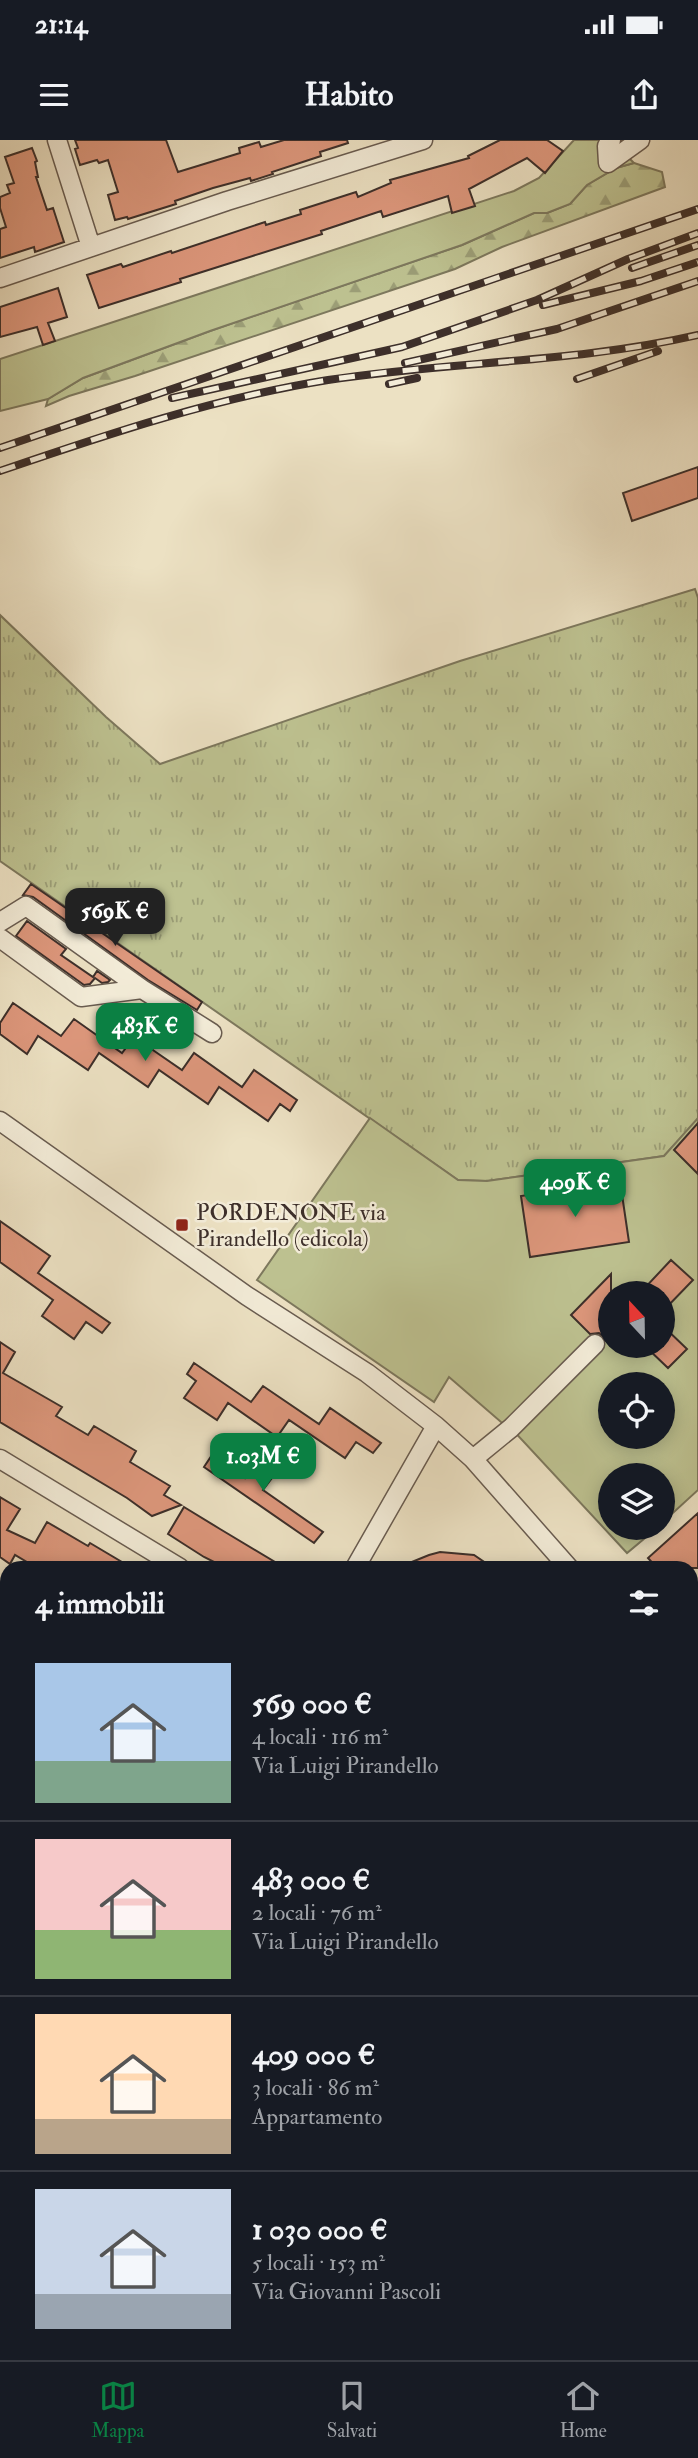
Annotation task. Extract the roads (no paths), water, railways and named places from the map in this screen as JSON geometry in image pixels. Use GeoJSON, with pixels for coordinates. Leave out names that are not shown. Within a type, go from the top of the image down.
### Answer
{"type":"FeatureCollection","features":[{"type":"Feature","properties":{"kind":"street"},"geometry":{"type":"LineString","coordinates":[[57,140],[90,247]]}},
{"type":"Feature","properties":{"kind":"street"},"geometry":{"type":"LineString","coordinates":[[0,278],[227,201],[423,140]]}},
{"type":"Feature","properties":{"kind":"street"},"geometry":{"type":"LineString","coordinates":[[611,140],[607,146],[608,163],[640,140]]}},
{"type":"Feature","properties":{"kind":"street"},"geometry":{"type":"LineString","coordinates":[[0,922],[26,906],[142,989],[212,1033]]}},
{"type":"Feature","properties":{"kind":"street"},"geometry":{"type":"LineString","coordinates":[[0,938],[81,997],[142,989]]}},
{"type":"Feature","properties":{"kind":"street"},"geometry":{"type":"LineString","coordinates":[[0,1121],[247,1296],[367,1373],[436,1426],[473,1459],[563,1561]]}},
{"type":"Feature","properties":{"kind":"street"},"geometry":{"type":"LineString","coordinates":[[473,1459],[511,1428],[595,1345]]}},
{"type":"Feature","properties":{"kind":"street"},"geometry":{"type":"LineString","coordinates":[[359,1561],[436,1426]]}},
{"type":"Feature","properties":{"kind":"street"},"geometry":{"type":"LineString","coordinates":[[0,1459],[168,1561]]}},
{"type":"Feature","properties":{"kind":"railway"},"geometry":{"type":"LineString","coordinates":[[0,448],[698,209]]}},
{"type":"Feature","properties":{"kind":"railway"},"geometry":{"type":"LineString","coordinates":[[172,398],[402,347],[537,300],[628,259],[698,233]]}},
{"type":"Feature","properties":{"kind":"railway"},"geometry":{"type":"LineString","coordinates":[[632,268],[698,245]]}},
{"type":"Feature","properties":{"kind":"railway"},"geometry":{"type":"LineString","coordinates":[[543,305],[641,281],[698,262]]}},
{"type":"Feature","properties":{"kind":"railway"},"geometry":{"type":"LineString","coordinates":[[405,363],[557,329],[698,281]]}},
{"type":"Feature","properties":{"kind":"railway"},"geometry":{"type":"LineString","coordinates":[[0,471],[162,418],[286,388],[374,374],[560,357],[698,335]]}},
{"type":"Feature","properties":{"kind":"railway"},"geometry":{"type":"LineString","coordinates":[[577,379],[658,351]]}},
{"type":"Feature","properties":{"kind":"railway"},"geometry":{"type":"LineString","coordinates":[[389,384],[417,378]]}},
{"type":"Feature","properties":{"kind":"place","name":"PORDENONE via Pirandello (edicola)"},"geometry":{"type":"Point","coordinates":[182,1225]}}]}
